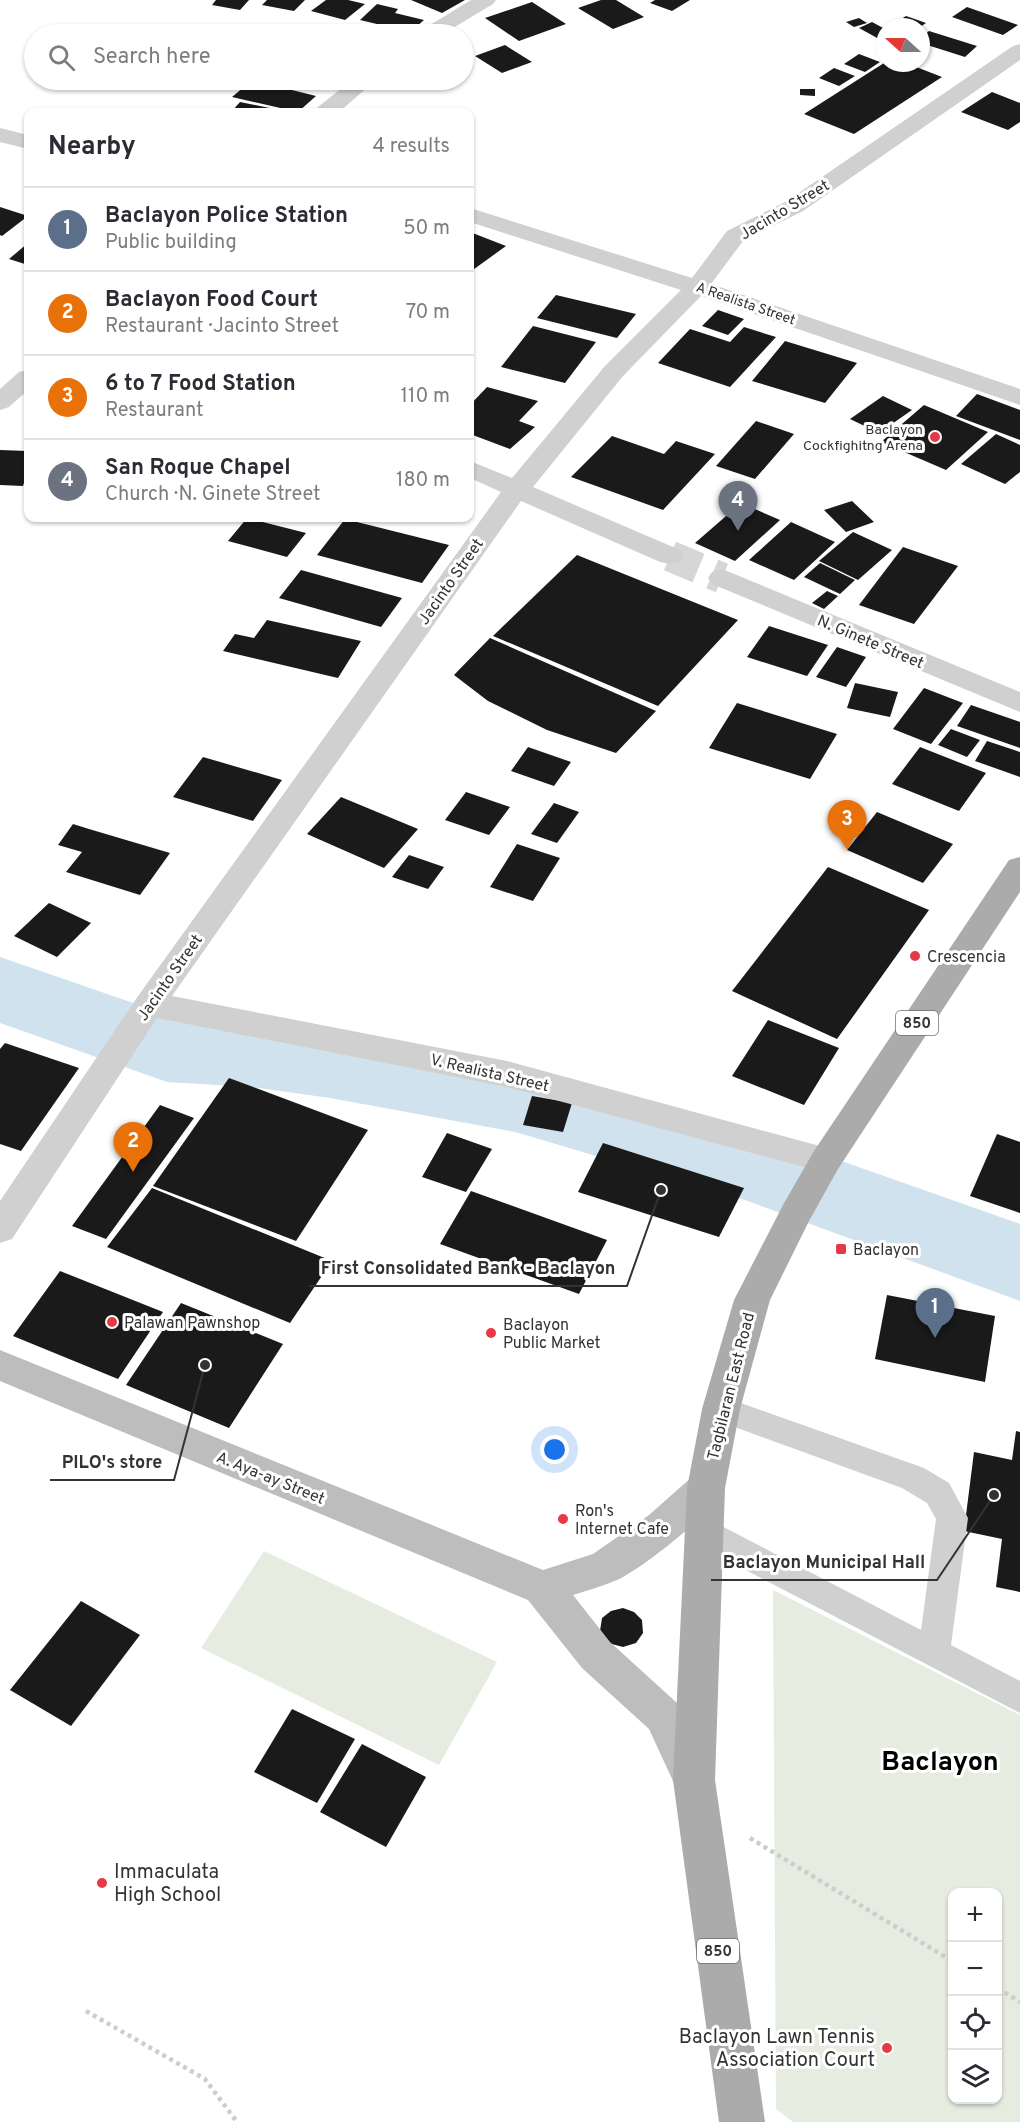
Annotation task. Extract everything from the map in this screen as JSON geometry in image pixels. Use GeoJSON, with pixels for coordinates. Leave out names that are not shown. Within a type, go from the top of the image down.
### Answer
{"type":"FeatureCollection","features":[{"type":"Feature","properties":{"kind":"main road","name":"Tagbilaran East Road"},"geometry":{"type":"LineString","coordinates":[[742,2122],[696,1793],[703,1532],[706,1488],[721,1409],[752,1300],[795,1215],[821,1170],[1020,868]]}},
{"type":"Feature","properties":{"kind":"street"},"geometry":{"type":"LineString","coordinates":[[446,24],[486,0]]}},
{"type":"Feature","properties":{"kind":"street","name":"Jacinto Street"},"geometry":{"type":"LineString","coordinates":[[0,1229],[143,1014],[515,491],[614,371],[697,287],[735,236],[795,206],[1020,50]]}},
{"type":"Feature","properties":{"kind":"street"},"geometry":{"type":"LineString","coordinates":[[331,108],[352,90]]}},
{"type":"Feature","properties":{"kind":"street"},"geometry":{"type":"LineString","coordinates":[[0,135],[24,141]]}},
{"type":"Feature","properties":{"kind":"street","name":"A Realista Street"},"geometry":{"type":"LineString","coordinates":[[474,216],[697,287],[1020,397]]}},
{"type":"Feature","properties":{"kind":"street"},"geometry":{"type":"LineString","coordinates":[[0,402],[24,380]]}},
{"type":"Feature","properties":{"kind":"street"},"geometry":{"type":"LineString","coordinates":[[474,471],[515,491],[670,556]]}},
{"type":"Feature","properties":{"kind":"street","name":"N. Ginete Street"},"geometry":{"type":"LineString","coordinates":[[722,578],[1020,703]]}},
{"type":"Feature","properties":{"kind":"street","name":"V. Realista Street"},"geometry":{"type":"LineString","coordinates":[[143,1014],[507,1074],[821,1170]]}},
{"type":"Feature","properties":{"kind":"street","name":"A. Aya-ay Street"},"geometry":{"type":"LineString","coordinates":[[0,1365],[542,1588],[596,1655],[663,1716],[696,1793]]}},
{"type":"Feature","properties":{"kind":"street"},"geometry":{"type":"LineString","coordinates":[[542,1588],[604,1568],[663,1527],[706,1488]]}},
{"type":"Feature","properties":{"kind":"lane"},"geometry":{"type":"LineString","coordinates":[[721,1409],[913,1478],[938,1493],[951,1518],[934,1653]]}},
{"type":"Feature","properties":{"kind":"lane"},"geometry":{"type":"LineString","coordinates":[[703,1532],[1020,1698]]}},
{"type":"Feature","properties":{"kind":"path"},"geometry":{"type":"LineString","coordinates":[[696,1793],[948,1958]]}},
{"type":"Feature","properties":{"kind":"path"},"geometry":{"type":"LineString","coordinates":[[1002,1991],[1020,2002]]}},
{"type":"Feature","properties":{"kind":"path"},"geometry":{"type":"LineString","coordinates":[[86,2011],[205,2079],[237,2122]]}},
{"type":"Feature","properties":{"kind":"shaded area"},"geometry":{"type":"Polygon","coordinates":[[[264,1551],[497,1662],[439,1765],[201,1648],[264,1551]]]}},
{"type":"Feature","properties":{"kind":"shaded area"},"geometry":{"type":"Polygon","coordinates":[[[773,1590],[1020,1715],[1020,2122],[793,2122],[776,2109],[773,1590]]]}},
{"type":"Feature","properties":{"kind":"building"},"geometry":{"type":"Polygon","coordinates":[[[216,0],[249,0],[240,10],[212,5],[216,0]]]}},
{"type":"Feature","properties":{"kind":"building"},"geometry":{"type":"Polygon","coordinates":[[[267,0],[305,0],[294,11],[262,5],[267,0]]]}},
{"type":"Feature","properties":{"kind":"building"},"geometry":{"type":"Polygon","coordinates":[[[326,0],[348,0],[365,4],[345,20],[311,11],[326,0]]]}},
{"type":"Feature","properties":{"kind":"building"},"geometry":{"type":"Polygon","coordinates":[[[411,0],[465,0],[442,13],[411,0]]]}},
{"type":"Feature","properties":{"kind":"building"},"geometry":{"type":"Polygon","coordinates":[[[601,0],[616,0],[644,17],[613,29],[578,8],[601,0]]]}},
{"type":"Feature","properties":{"kind":"building"},"geometry":{"type":"Polygon","coordinates":[[[655,0],[690,0],[672,11],[650,3],[655,0]]]}},
{"type":"Feature","properties":{"kind":"building"},"geometry":{"type":"Polygon","coordinates":[[[532,2],[566,24],[519,41],[485,18],[532,2]]]}},
{"type":"Feature","properties":{"kind":"building"},"geometry":{"type":"Polygon","coordinates":[[[377,4],[398,9],[395,13],[424,20],[419,24],[377,24],[360,20],[377,4]]]}},
{"type":"Feature","properties":{"kind":"building"},"geometry":{"type":"Polygon","coordinates":[[[967,7],[1018,25],[1003,35],[952,17],[967,7]]]}},
{"type":"Feature","properties":{"kind":"building"},"geometry":{"type":"Polygon","coordinates":[[[859,18],[867,23],[854,27],[846,22],[859,18]]]}},
{"type":"Feature","properties":{"kind":"building"},"geometry":{"type":"Polygon","coordinates":[[[872,22],[876,24],[876,37],[859,28],[872,22]]]}},
{"type":"Feature","properties":{"kind":"building"},"geometry":{"type":"Polygon","coordinates":[[[930,31],[977,46],[965,57],[930,46],[930,31]]]}},
{"type":"Feature","properties":{"kind":"building"},"geometry":{"type":"Polygon","coordinates":[[[505,45],[532,62],[502,73],[475,56],[505,45]]]}},
{"type":"Feature","properties":{"kind":"building"},"geometry":{"type":"Polygon","coordinates":[[[859,54],[876,60],[876,65],[865,72],[844,64],[859,54]]]}},
{"type":"Feature","properties":{"kind":"building"},"geometry":{"type":"Polygon","coordinates":[[[834,68],[855,76],[839,86],[819,78],[834,68]]]}},
{"type":"Feature","properties":{"kind":"building"},"geometry":{"type":"Polygon","coordinates":[[[876,68],[876,72],[929,72],[942,77],[854,134],[804,114],[876,68]]]}},
{"type":"Feature","properties":{"kind":"building"},"geometry":{"type":"Polygon","coordinates":[[[800,89],[815,89],[815,96],[800,95],[800,89]]]}},
{"type":"Feature","properties":{"kind":"building"},"geometry":{"type":"Polygon","coordinates":[[[240,90],[292,90],[316,96],[302,108],[280,108],[232,97],[240,90]]]}},
{"type":"Feature","properties":{"kind":"building"},"geometry":{"type":"Polygon","coordinates":[[[992,92],[1020,103],[1020,122],[1008,130],[961,112],[992,92]]]}},
{"type":"Feature","properties":{"kind":"building"},"geometry":{"type":"Polygon","coordinates":[[[240,102],[269,108],[235,108],[240,102]]]}},
{"type":"Feature","properties":{"kind":"building"},"geometry":{"type":"Polygon","coordinates":[[[0,207],[24,215],[24,219],[2,236],[0,235],[0,207]]]}},
{"type":"Feature","properties":{"kind":"building"},"geometry":{"type":"Polygon","coordinates":[[[474,234],[506,246],[474,269],[474,234]]]}},
{"type":"Feature","properties":{"kind":"building"},"geometry":{"type":"Polygon","coordinates":[[[24,246],[24,264],[9,259],[24,246]]]}},
{"type":"Feature","properties":{"kind":"building"},"geometry":{"type":"Polygon","coordinates":[[[556,295],[636,314],[617,338],[537,318],[556,295]]]}},
{"type":"Feature","properties":{"kind":"building"},"geometry":{"type":"Polygon","coordinates":[[[718,310],[744,319],[728,335],[702,326],[718,310]]]}},
{"type":"Feature","properties":{"kind":"building"},"geometry":{"type":"Polygon","coordinates":[[[533,326],[596,342],[565,383],[501,367],[533,326]]]}},
{"type":"Feature","properties":{"kind":"building"},"geometry":{"type":"Polygon","coordinates":[[[744,327],[776,337],[730,387],[658,363],[690,329],[730,342],[744,327]]]}},
{"type":"Feature","properties":{"kind":"building"},"geometry":{"type":"Polygon","coordinates":[[[785,341],[857,363],[825,403],[752,381],[785,341]]]}},
{"type":"Feature","properties":{"kind":"building"},"geometry":{"type":"Polygon","coordinates":[[[487,387],[538,401],[519,421],[535,427],[510,449],[474,436],[474,401],[487,387]]]}},
{"type":"Feature","properties":{"kind":"building"},"geometry":{"type":"Polygon","coordinates":[[[977,394],[1020,410],[1020,440],[956,416],[977,394]]]}},
{"type":"Feature","properties":{"kind":"building"},"geometry":{"type":"Polygon","coordinates":[[[883,396],[912,410],[879,433],[850,419],[883,396]]]}},
{"type":"Feature","properties":{"kind":"building","name":"Baclayon Cockfighitng Arena"},"geometry":{"type":"Polygon","coordinates":[[[924,405],[988,432],[946,470],[881,442],[924,405]]]}},
{"type":"Feature","properties":{"kind":"building"},"geometry":{"type":"Polygon","coordinates":[[[756,421],[794,434],[755,479],[716,466],[756,421]]]}},
{"type":"Feature","properties":{"kind":"building"},"geometry":{"type":"Polygon","coordinates":[[[996,434],[1020,445],[1020,472],[1005,484],[961,464],[996,434]]]}},
{"type":"Feature","properties":{"kind":"building"},"geometry":{"type":"Polygon","coordinates":[[[612,436],[664,454],[676,441],[715,454],[663,510],[571,477],[612,436]]]}},
{"type":"Feature","properties":{"kind":"building"},"geometry":{"type":"Polygon","coordinates":[[[0,450],[24,451],[23,486],[0,485],[0,450]]]}},
{"type":"Feature","properties":{"kind":"building"},"geometry":{"type":"Polygon","coordinates":[[[852,501],[874,522],[846,532],[824,510],[852,501]]]}},
{"type":"Feature","properties":{"kind":"building"},"geometry":{"type":"Polygon","coordinates":[[[741,503],[780,520],[735,561],[695,543],[741,503]]]}},
{"type":"Feature","properties":{"kind":"building"},"geometry":{"type":"Polygon","coordinates":[[[244,522],[263,522],[306,533],[287,557],[228,541],[244,522]]]}},
{"type":"Feature","properties":{"kind":"building"},"geometry":{"type":"Polygon","coordinates":[[[343,522],[357,522],[449,545],[422,583],[317,555],[343,522]]]}},
{"type":"Feature","properties":{"kind":"building"},"geometry":{"type":"Polygon","coordinates":[[[791,522],[835,542],[794,580],[749,560],[791,522]]]}},
{"type":"Feature","properties":{"kind":"building"},"geometry":{"type":"Polygon","coordinates":[[[853,532],[892,550],[858,580],[819,561],[853,532]]]}},
{"type":"Feature","properties":{"kind":"building"},"geometry":{"type":"Polygon","coordinates":[[[903,547],[958,566],[914,624],[859,605],[903,547]]]}},
{"type":"Feature","properties":{"kind":"building"},"geometry":{"type":"Polygon","coordinates":[[[577,555],[738,620],[658,706],[493,636],[577,555]]]}},
{"type":"Feature","properties":{"kind":"building"},"geometry":{"type":"Polygon","coordinates":[[[820,563],[855,580],[840,594],[804,577],[820,563]]]}},
{"type":"Feature","properties":{"kind":"building"},"geometry":{"type":"Polygon","coordinates":[[[301,570],[402,598],[381,627],[279,598],[301,570]]]}},
{"type":"Feature","properties":{"kind":"building"},"geometry":{"type":"Polygon","coordinates":[[[827,591],[838,596],[824,609],[812,603],[827,591]]]}},
{"type":"Feature","properties":{"kind":"building"},"geometry":{"type":"Polygon","coordinates":[[[267,620],[361,641],[338,678],[223,651],[235,634],[254,638],[267,620]]]}},
{"type":"Feature","properties":{"kind":"building"},"geometry":{"type":"Polygon","coordinates":[[[769,626],[828,645],[807,676],[747,657],[769,626]]]}},
{"type":"Feature","properties":{"kind":"building"},"geometry":{"type":"Polygon","coordinates":[[[490,638],[656,711],[616,753],[547,730],[488,701],[454,675],[490,638]]]}},
{"type":"Feature","properties":{"kind":"building"},"geometry":{"type":"Polygon","coordinates":[[[837,647],[866,657],[846,687],[816,677],[837,647]]]}},
{"type":"Feature","properties":{"kind":"building"},"geometry":{"type":"Polygon","coordinates":[[[855,683],[898,692],[890,717],[847,708],[855,683]]]}},
{"type":"Feature","properties":{"kind":"building"},"geometry":{"type":"Polygon","coordinates":[[[924,688],[963,703],[931,744],[893,729],[924,688]]]}},
{"type":"Feature","properties":{"kind":"building"},"geometry":{"type":"Polygon","coordinates":[[[737,703],[837,734],[810,779],[709,748],[737,703]]]}},
{"type":"Feature","properties":{"kind":"building"},"geometry":{"type":"Polygon","coordinates":[[[971,705],[1020,722],[1020,748],[957,726],[971,705]]]}},
{"type":"Feature","properties":{"kind":"building"},"geometry":{"type":"Polygon","coordinates":[[[951,729],[980,740],[967,757],[938,745],[951,729]]]}},
{"type":"Feature","properties":{"kind":"building"},"geometry":{"type":"Polygon","coordinates":[[[987,741],[1020,752],[1020,777],[975,761],[987,741]]]}},
{"type":"Feature","properties":{"kind":"building"},"geometry":{"type":"Polygon","coordinates":[[[528,747],[571,762],[554,786],[511,771],[528,747]]]}},
{"type":"Feature","properties":{"kind":"building"},"geometry":{"type":"Polygon","coordinates":[[[920,747],[986,773],[959,811],[892,784],[920,747]]]}},
{"type":"Feature","properties":{"kind":"building"},"geometry":{"type":"Polygon","coordinates":[[[203,757],[282,780],[253,821],[173,797],[203,757]]]}},
{"type":"Feature","properties":{"kind":"building"},"geometry":{"type":"Polygon","coordinates":[[[466,792],[510,807],[489,835],[445,820],[466,792]]]}},
{"type":"Feature","properties":{"kind":"building"},"geometry":{"type":"Polygon","coordinates":[[[341,797],[418,829],[384,868],[307,834],[341,797]]]}},
{"type":"Feature","properties":{"kind":"building"},"geometry":{"type":"Polygon","coordinates":[[[554,803],[579,812],[557,843],[531,834],[554,803]]]}},
{"type":"Feature","properties":{"kind":"building"},"geometry":{"type":"Polygon","coordinates":[[[877,812],[953,844],[923,883],[847,850],[877,812]]]}},
{"type":"Feature","properties":{"kind":"building"},"geometry":{"type":"Polygon","coordinates":[[[73,824],[170,853],[140,895],[66,872],[82,852],[58,845],[73,824]]]}},
{"type":"Feature","properties":{"kind":"building"},"geometry":{"type":"Polygon","coordinates":[[[517,844],[560,858],[533,901],[490,887],[517,844]]]}},
{"type":"Feature","properties":{"kind":"building"},"geometry":{"type":"Polygon","coordinates":[[[409,855],[444,867],[428,889],[392,877],[409,855]]]}},
{"type":"Feature","properties":{"kind":"building"},"geometry":{"type":"Polygon","coordinates":[[[828,867],[929,910],[837,1039],[732,991],[828,867]]]}},
{"type":"Feature","properties":{"kind":"building"},"geometry":{"type":"Polygon","coordinates":[[[49,903],[91,923],[57,957],[14,936],[49,903]]]}},
{"type":"Feature","properties":{"kind":"building"},"geometry":{"type":"Polygon","coordinates":[[[768,1020],[839,1048],[804,1105],[732,1076],[768,1020]]]}},
{"type":"Feature","properties":{"kind":"building"},"geometry":{"type":"Polygon","coordinates":[[[5,1043],[79,1068],[21,1151],[0,1144],[0,1049],[5,1043]]]}},
{"type":"Feature","properties":{"kind":"building"},"geometry":{"type":"Polygon","coordinates":[[[229,1078],[368,1130],[296,1241],[153,1186],[229,1078]]]}},
{"type":"Feature","properties":{"kind":"building"},"geometry":{"type":"Polygon","coordinates":[[[532,1096],[572,1103],[563,1132],[523,1125],[532,1096]]]}},
{"type":"Feature","properties":{"kind":"building"},"geometry":{"type":"Polygon","coordinates":[[[160,1105],[194,1118],[106,1239],[72,1226],[160,1105]]]}},
{"type":"Feature","properties":{"kind":"building"},"geometry":{"type":"Polygon","coordinates":[[[447,1133],[492,1149],[466,1192],[422,1177],[447,1133]]]}},
{"type":"Feature","properties":{"kind":"building"},"geometry":{"type":"Polygon","coordinates":[[[997,1134],[1020,1142],[1020,1213],[970,1196],[997,1134]]]}},
{"type":"Feature","properties":{"kind":"building"},"geometry":{"type":"Polygon","coordinates":[[[603,1143],[744,1188],[719,1237],[578,1192],[603,1143]]]}},
{"type":"Feature","properties":{"kind":"building"},"geometry":{"type":"Polygon","coordinates":[[[152,1188],[332,1261],[290,1323],[107,1247],[152,1188]]]}},
{"type":"Feature","properties":{"kind":"building"},"geometry":{"type":"Polygon","coordinates":[[[471,1191],[607,1240],[579,1294],[440,1244],[471,1191]]]}},
{"type":"Feature","properties":{"kind":"building"},"geometry":{"type":"Polygon","coordinates":[[[60,1271],[163,1312],[118,1379],[13,1336],[60,1271]]]}},
{"type":"Feature","properties":{"kind":"building"},"geometry":{"type":"Polygon","coordinates":[[[887,1295],[995,1316],[985,1382],[875,1359],[887,1295]]]}},
{"type":"Feature","properties":{"kind":"building"},"geometry":{"type":"Polygon","coordinates":[[[181,1303],[283,1344],[229,1428],[126,1385],[181,1303]]]}},
{"type":"Feature","properties":{"kind":"building"},"geometry":{"type":"Polygon","coordinates":[[[1016,1431],[1020,1432],[1020,1592],[996,1587],[1002,1539],[964,1531],[974,1452],[1012,1460],[1016,1431]]]}},
{"type":"Feature","properties":{"kind":"building"},"geometry":{"type":"Polygon","coordinates":[[[81,1601],[140,1635],[71,1726],[10,1690],[81,1601]]]}},
{"type":"Feature","properties":{"kind":"building"},"geometry":{"type":"Polygon","coordinates":[[[623,1608],[634,1612],[642,1620],[643,1633],[636,1643],[623,1647],[608,1643],[600,1631],[602,1618],[611,1611],[623,1608]]]}},
{"type":"Feature","properties":{"kind":"building"},"geometry":{"type":"Polygon","coordinates":[[[292,1709],[355,1739],[317,1803],[254,1772],[292,1709]]]}},
{"type":"Feature","properties":{"kind":"building"},"geometry":{"type":"Polygon","coordinates":[[[362,1744],[426,1777],[386,1847],[320,1812],[362,1744]]]}},
{"type":"Feature","properties":{"kind":"waterway"},"geometry":{"type":"LineString","coordinates":[[0,989],[167,1049],[252,1054],[330,1065],[515,1098],[765,1170],[1020,1263]]}},
{"type":"Feature","properties":{"kind":"tunnel"},"geometry":{"type":"LineString","coordinates":[[670,556],[722,578]]}},
{"type":"Feature","properties":{"kind":"place","name":"Baclayon Cockfighitng Arena"},"geometry":{"type":"Point","coordinates":[935,437]}},
{"type":"Feature","properties":{"kind":"place","name":"San Roque Chapel"},"geometry":{"type":"Point","coordinates":[738,531]}},
{"type":"Feature","properties":{"kind":"place","name":"6 to 7 Food Station"},"geometry":{"type":"Point","coordinates":[847,850]}},
{"type":"Feature","properties":{"kind":"place","name":"Crescencia"},"geometry":{"type":"Point","coordinates":[915,956]}},
{"type":"Feature","properties":{"kind":"place","name":"Baclayon Food Court"},"geometry":{"type":"Point","coordinates":[133,1172]}},
{"type":"Feature","properties":{"kind":"place","name":"First Consolidated Bank - Baclayon"},"geometry":{"type":"Point","coordinates":[661,1190]}},
{"type":"Feature","properties":{"kind":"place","name":"Baclayon"},"geometry":{"type":"Point","coordinates":[841,1249]}},
{"type":"Feature","properties":{"kind":"place","name":"Palawan Pawnshop"},"geometry":{"type":"Point","coordinates":[112,1322]}},
{"type":"Feature","properties":{"kind":"place","name":"Baclayon Public Market"},"geometry":{"type":"Point","coordinates":[491,1333]}},
{"type":"Feature","properties":{"kind":"place","name":"Baclayon Police Station"},"geometry":{"type":"Point","coordinates":[935,1338]}},
{"type":"Feature","properties":{"kind":"place","name":"PILO's store"},"geometry":{"type":"Point","coordinates":[205,1365]}},
{"type":"Feature","properties":{"kind":"place","name":"Baclayon Municipal Hall"},"geometry":{"type":"Point","coordinates":[994,1495]}},
{"type":"Feature","properties":{"kind":"place","name":"Ron's Internet Cafe"},"geometry":{"type":"Point","coordinates":[563,1519]}},
{"type":"Feature","properties":{"kind":"place","name":"Immaculata High School"},"geometry":{"type":"Point","coordinates":[102,1883]}},
{"type":"Feature","properties":{"kind":"place","name":"Baclayon Lawn Tennis Association Court"},"geometry":{"type":"Point","coordinates":[887,2048]}},
{"type":"Feature","properties":{"kind":"district","name":"Baclayon"},"geometry":{"type":"Point","coordinates":[940,1761]}}]}
